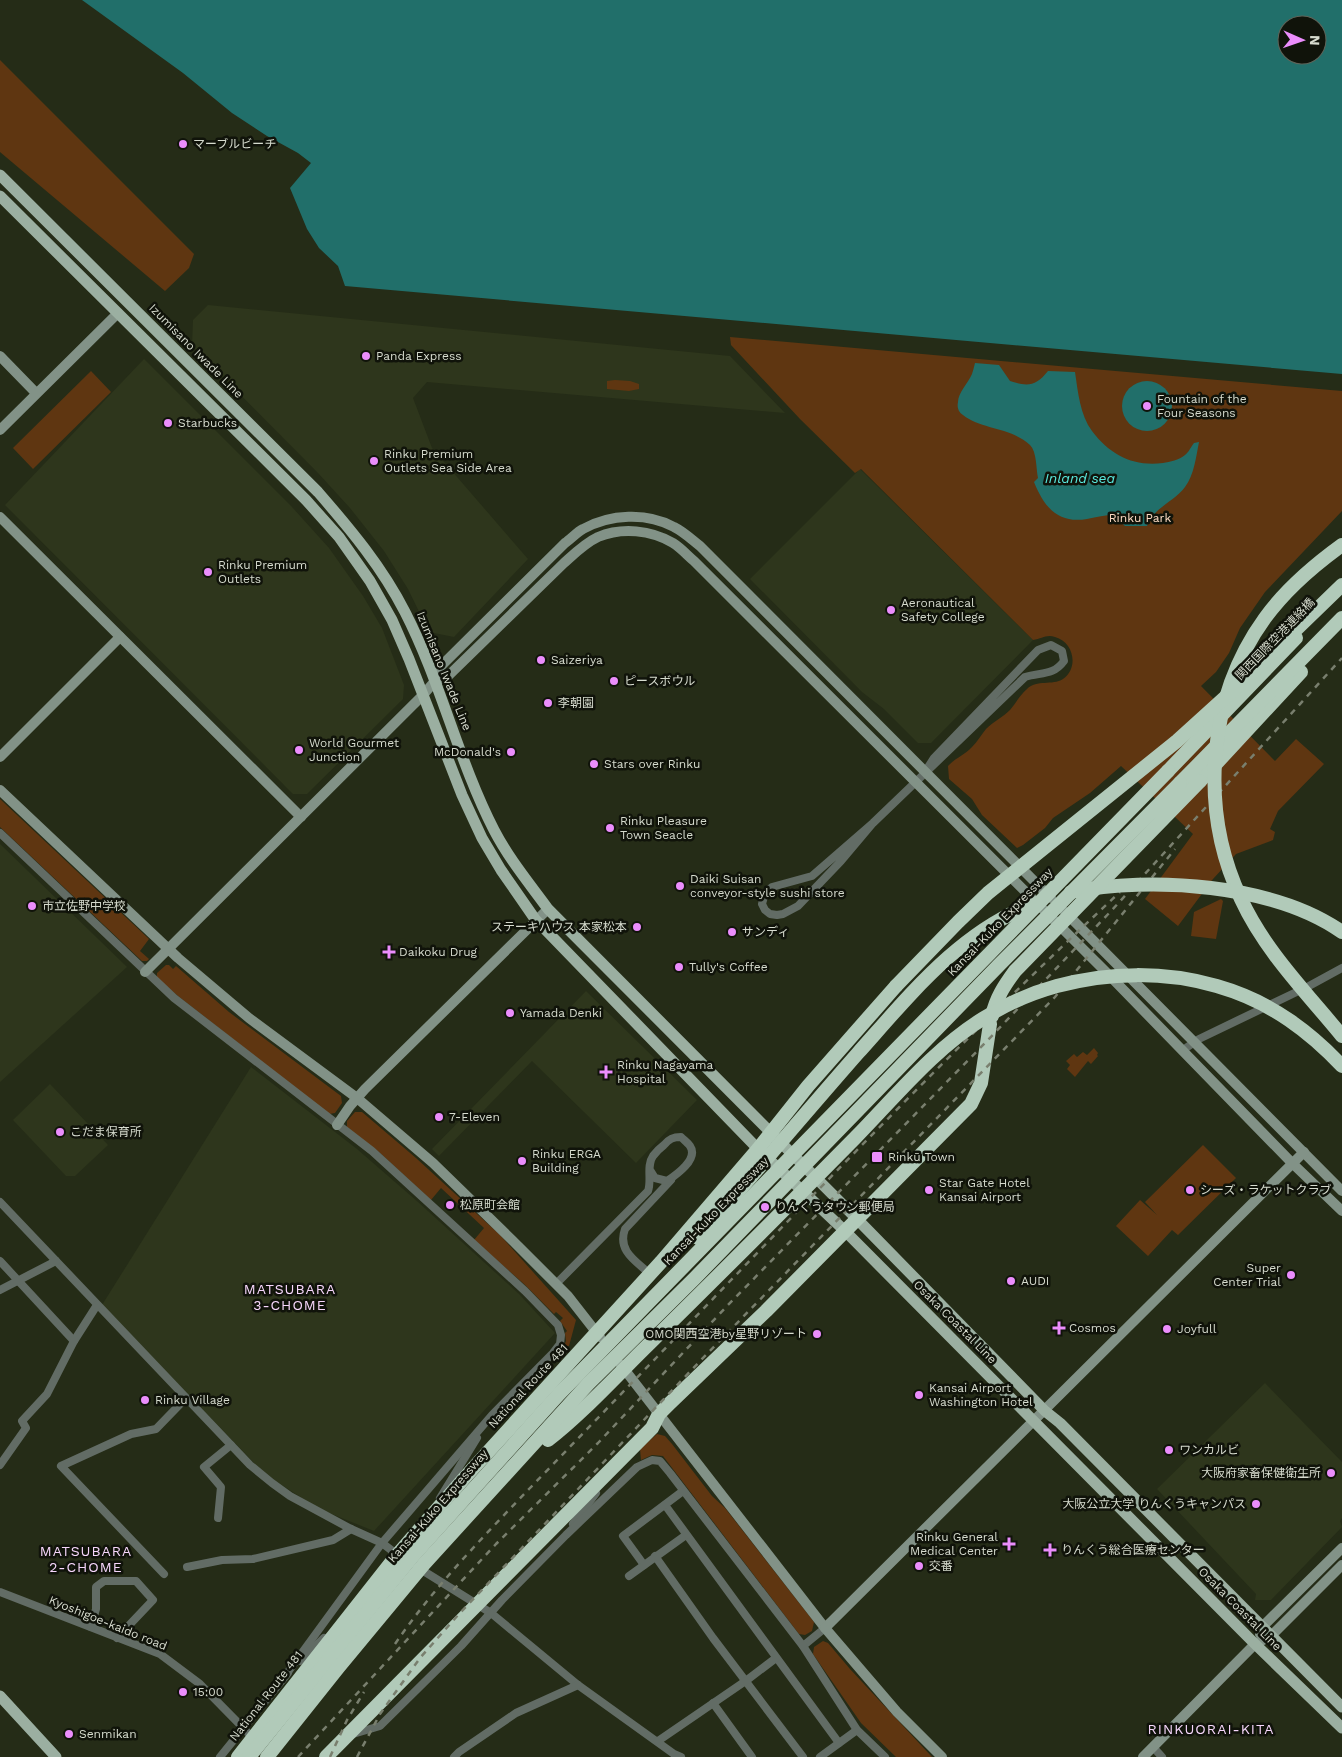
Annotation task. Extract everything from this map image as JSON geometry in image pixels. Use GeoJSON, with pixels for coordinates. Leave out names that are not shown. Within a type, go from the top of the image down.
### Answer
{"type":"FeatureCollection","features":[{"type":"Feature","properties":{"kind":"highway"},"geometry":{"type":"LineString","coordinates":[[1342,545],[1311,568],[1280,599],[1253,635],[1234,675],[1222,716],[1215,750],[1214,782],[1218,827],[1223,852],[1240,899],[1256,928],[1276,957],[1342,1036]]}},
{"type":"Feature","properties":{"kind":"highway","name":"National Route 481"},"geometry":{"type":"LineString","coordinates":[[238,1757],[248,1734],[397,1555],[650,1274],[758,1149],[808,1086],[896,986],[988,893],[1177,741],[1241,684],[1342,585]]}},
{"type":"Feature","properties":{"kind":"highway","name":"関西国際空港連絡橋"},"geometry":{"type":"LineString","coordinates":[[1230,708],[1342,591]]}},
{"type":"Feature","properties":{"kind":"highway"},"geometry":{"type":"LineString","coordinates":[[267,1757],[424,1564],[588,1384],[694,1279],[998,966],[1342,618]]}},
{"type":"Feature","properties":{"kind":"highway"},"geometry":{"type":"LineString","coordinates":[[326,1757],[652,1428],[659,1414],[766,1311],[971,1104],[980,1082],[994,1005],[1001,990],[1015,971],[1235,745],[1311,661],[1342,623]]}},
{"type":"Feature","properties":{"kind":"highway","name":"Kansai-Kuko Expressway"},"geometry":{"type":"LineString","coordinates":[[249,1757],[412,1557],[558,1394],[1230,708]]}},
{"type":"Feature","properties":{"kind":"highway"},"geometry":{"type":"LineString","coordinates":[[558,1394],[596,1347],[698,1238],[796,1124],[922,983],[954,952],[989,926],[1028,906],[1065,893],[1109,886],[1160,884],[1215,889],[1270,900],[1318,918],[1342,932]]}},
{"type":"Feature","properties":{"kind":"highway"},"geometry":{"type":"LineString","coordinates":[[518,1462],[554,1435],[591,1400],[799,1195],[938,1054],[982,1019],[1005,1006],[1052,987],[1104,977],[1160,976],[1187,979],[1224,988],[1264,1005],[1288,1018],[1310,1035],[1342,1066]]}},
{"type":"Feature","properties":{"kind":"main road","name":"Izumisano Iwade Line"},"geometry":{"type":"LineString","coordinates":[[0,175],[311,485],[347,526],[382,572],[405,612],[435,681],[476,792],[494,831],[513,863],[548,909],[770,1134]]}},
{"type":"Feature","properties":{"kind":"main road"},"geometry":{"type":"LineString","coordinates":[[0,196],[306,500],[338,537],[370,581],[392,620],[410,659],[462,795],[482,838],[535,920],[758,1149]]}},
{"type":"Feature","properties":{"kind":"main road","name":"Osaka Coastal Line"},"geometry":{"type":"LineString","coordinates":[[770,1134],[857,1219],[1045,1411],[1060,1423],[1342,1707]]}},
{"type":"Feature","properties":{"kind":"main road","name":"Osaka Coastal Line"},"geometry":{"type":"LineString","coordinates":[[758,1149],[845,1231],[1255,1644],[1342,1728]]}},
{"type":"Feature","properties":{"kind":"main road"},"geometry":{"type":"LineString","coordinates":[[0,1696],[56,1757]]}},
{"type":"Feature","properties":{"kind":"street"},"geometry":{"type":"LineString","coordinates":[[0,430],[118,313]]}},
{"type":"Feature","properties":{"kind":"street"},"geometry":{"type":"LineString","coordinates":[[0,356],[36,393]]}},
{"type":"Feature","properties":{"kind":"street"},"geometry":{"type":"LineString","coordinates":[[0,517],[301,817]]}},
{"type":"Feature","properties":{"kind":"street"},"geometry":{"type":"LineString","coordinates":[[145,972],[423,696],[435,681],[439,668],[565,543],[582,529],[611,518],[626,517],[656,520],[676,528],[700,546],[1342,1191]]}},
{"type":"Feature","properties":{"kind":"street"},"geometry":{"type":"LineString","coordinates":[[435,681],[446,678],[582,547],[596,538],[611,533],[643,532],[658,536],[674,544],[694,561],[916,781],[1183,1050],[1292,1163],[1342,1211]]}},
{"type":"Feature","properties":{"kind":"street"},"geometry":{"type":"LineString","coordinates":[[0,757],[120,638]]}},
{"type":"Feature","properties":{"kind":"street"},"geometry":{"type":"LineString","coordinates":[[873,823],[812,876],[772,887],[765,892],[762,904],[765,910],[770,914],[776,915],[783,914],[798,906],[842,861],[873,823],[1025,678],[1058,670],[1064,661],[1062,651],[1051,645],[1038,650],[934,758],[925,772]]}},
{"type":"Feature","properties":{"kind":"street"},"geometry":{"type":"LineString","coordinates":[[0,790],[169,948],[249,1018],[357,1098],[432,1163],[568,1296],[825,1628],[897,1712],[942,1757]]}},
{"type":"Feature","properties":{"kind":"street"},"geometry":{"type":"LineString","coordinates":[[0,833],[145,972],[182,1004],[372,1151],[525,1291],[558,1325],[561,1334],[560,1344],[492,1415],[382,1543],[285,1676],[248,1734],[220,1757]]}},
{"type":"Feature","properties":{"kind":"street"},"geometry":{"type":"LineString","coordinates":[[337,1125],[357,1098],[548,909]]}},
{"type":"Feature","properties":{"kind":"street"},"geometry":{"type":"LineString","coordinates":[[1183,1050],[1194,1041],[1309,986],[1342,968]]}},
{"type":"Feature","properties":{"kind":"street"},"geometry":{"type":"LineString","coordinates":[[556,1284],[648,1191],[652,1157],[669,1140],[681,1137],[691,1147],[692,1154],[690,1160],[625,1229],[622,1237],[622,1244],[626,1251],[650,1274]]}},
{"type":"Feature","properties":{"kind":"street"},"geometry":{"type":"LineString","coordinates":[[803,1646],[825,1628],[1304,1152]]}},
{"type":"Feature","properties":{"kind":"street"},"geometry":{"type":"LineString","coordinates":[[650,1170],[655,1178],[661,1180],[667,1181],[674,1176]]}},
{"type":"Feature","properties":{"kind":"street"},"geometry":{"type":"LineString","coordinates":[[0,1202],[250,1465],[272,1484],[312,1509],[382,1543],[397,1555],[491,1613],[578,1685],[674,1754],[681,1757]]}},
{"type":"Feature","properties":{"kind":"street"},"geometry":{"type":"LineString","coordinates":[[0,1261],[74,1341]]}},
{"type":"Feature","properties":{"kind":"street"},"geometry":{"type":"LineString","coordinates":[[0,1290],[56,1261]]}},
{"type":"Feature","properties":{"kind":"street"},"geometry":{"type":"LineString","coordinates":[[0,1464],[26,1428],[22,1421],[47,1394],[74,1341],[97,1305]]}},
{"type":"Feature","properties":{"kind":"street"},"geometry":{"type":"LineString","coordinates":[[164,1574],[61,1466],[131,1434],[156,1429],[186,1398]]}},
{"type":"Feature","properties":{"kind":"street"},"geometry":{"type":"LineString","coordinates":[[423,1525],[492,1415]]}},
{"type":"Feature","properties":{"kind":"street"},"geometry":{"type":"LineString","coordinates":[[218,1518],[221,1486],[204,1467],[231,1444]]}},
{"type":"Feature","properties":{"kind":"street"},"geometry":{"type":"LineString","coordinates":[[346,1736],[380,1726],[566,1535],[637,1467],[652,1460],[660,1461],[803,1646],[856,1730],[885,1757]]}},
{"type":"Feature","properties":{"kind":"street"},"geometry":{"type":"LineString","coordinates":[[566,1535],[612,1468]]}},
{"type":"Feature","properties":{"kind":"street"},"geometry":{"type":"LineString","coordinates":[[644,1565],[623,1536],[683,1491]]}},
{"type":"Feature","properties":{"kind":"street"},"geometry":{"type":"LineString","coordinates":[[664,1505],[839,1743]]}},
{"type":"Feature","properties":{"kind":"street"},"geometry":{"type":"LineString","coordinates":[[187,1567],[222,1560],[253,1559],[332,1540],[350,1529]]}},
{"type":"Feature","properties":{"kind":"street"},"geometry":{"type":"LineString","coordinates":[[629,1576],[686,1534]]}},
{"type":"Feature","properties":{"kind":"street"},"geometry":{"type":"LineString","coordinates":[[1255,1644],[1262,1627],[1342,1548]]}},
{"type":"Feature","properties":{"kind":"street"},"geometry":{"type":"LineString","coordinates":[[655,1556],[713,1638],[747,1680],[803,1757]]}},
{"type":"Feature","properties":{"kind":"street"},"geometry":{"type":"LineString","coordinates":[[1143,1757],[1255,1644],[1271,1636],[1342,1565]]}},
{"type":"Feature","properties":{"kind":"street"},"geometry":{"type":"LineString","coordinates":[[91,1627],[96,1608],[96,1587],[104,1581],[136,1581],[153,1600],[117,1638]]}},
{"type":"Feature","properties":{"kind":"street","name":"Kyoshigoe-kaido road"},"geometry":{"type":"LineString","coordinates":[[0,1592],[160,1654],[200,1684],[273,1757]]}},
{"type":"Feature","properties":{"kind":"street"},"geometry":{"type":"LineString","coordinates":[[285,1676],[346,1618]]}},
{"type":"Feature","properties":{"kind":"street"},"geometry":{"type":"LineString","coordinates":[[658,1741],[776,1658]]}},
{"type":"Feature","properties":{"kind":"street"},"geometry":{"type":"LineString","coordinates":[[454,1757],[516,1714],[578,1685]]}},
{"type":"Feature","properties":{"kind":"street"},"geometry":{"type":"LineString","coordinates":[[713,1703],[752,1757]]}},
{"type":"Feature","properties":{"kind":"street"},"geometry":{"type":"LineString","coordinates":[[820,1757],[856,1730]]}},
{"type":"Feature","properties":{"kind":"street"},"geometry":{"type":"LineString","coordinates":[[1153,1747],[1162,1757]]}},
{"type":"Feature","properties":{"kind":"shaded area","name":"Rinku Premium Outlets Sea Side Area"},"geometry":{"type":"Polygon","coordinates":[[[208,305],[730,356],[785,413],[427,382],[413,398],[432,448],[528,559],[454,637],[429,632],[408,589],[384,551],[350,508],[318,473],[192,346],[193,320],[208,305]]]}},
{"type":"Feature","properties":{"kind":"shaded area","name":"Rinku Premium Outlets"},"geometry":{"type":"Polygon","coordinates":[[[144,359],[292,507],[329,548],[363,596],[382,628],[404,685],[403,699],[307,794],[293,794],[5,505],[144,359]]]}},
{"type":"Feature","properties":{"kind":"shaded area","name":"Aeronautical Safety College"},"geometry":{"type":"Polygon","coordinates":[[[860,469],[1033,640],[931,743],[918,743],[884,709],[862,692],[750,579],[860,469]]]}},
{"type":"Feature","properties":{"kind":"shaded area","name":"市立佐野中学校"},"geometry":{"type":"Polygon","coordinates":[[[0,844],[127,967],[0,1082],[0,844]]]}},
{"type":"Feature","properties":{"kind":"shaded area","name":"Rinku Nagayama Hospital"},"geometry":{"type":"Polygon","coordinates":[[[586,991],[697,1100],[636,1163],[532,1061],[439,1156],[432,1149],[586,991]]]}},
{"type":"Feature","properties":{"kind":"shaded area"},"geometry":{"type":"Polygon","coordinates":[[[251,1067],[357,1149],[418,1202],[519,1294],[555,1333],[374,1531],[319,1509],[277,1482],[257,1466],[102,1305],[251,1067]]]}},
{"type":"Feature","properties":{"kind":"shaded area","name":"こだま保育所"},"geometry":{"type":"Polygon","coordinates":[[[50,1084],[108,1145],[75,1176],[66,1176],[13,1120],[50,1084]]]}},
{"type":"Feature","properties":{"kind":"shaded area","name":"大阪公立大学 りんくうキャンパス"},"geometry":{"type":"Polygon","coordinates":[[[1265,1383],[1342,1462],[1342,1518],[1340,1521],[1342,1527],[1271,1600],[1255,1600],[1256,1594],[1157,1489],[1265,1383]]]}},
{"type":"Feature","properties":{"kind":"green space"},"geometry":{"type":"Polygon","coordinates":[[[0,60],[194,254],[189,268],[165,291],[0,152],[0,60]]]}},
{"type":"Feature","properties":{"kind":"green space","name":"Rinku Park"},"geometry":{"type":"Polygon","coordinates":[[[730,337],[1342,391],[1342,511],[1265,592],[1240,628],[1229,653],[1216,672],[1201,686],[1275,761],[1296,739],[1324,764],[1278,811],[1270,829],[1275,832],[1273,840],[1236,854],[1213,879],[1178,926],[1145,899],[1193,834],[1121,766],[1090,793],[1053,818],[1045,828],[1017,848],[982,815],[972,799],[949,779],[948,766],[969,750],[986,729],[1010,710],[1027,689],[1035,684],[1059,681],[1068,674],[1073,662],[1067,644],[1052,636],[1033,640],[861,469],[855,473],[800,419],[731,345],[730,337]]]}},
{"type":"Feature","properties":{"kind":"green space"},"geometry":{"type":"Polygon","coordinates":[[[91,371],[111,392],[33,469],[13,448],[91,371]]]}},
{"type":"Feature","properties":{"kind":"green space"},"geometry":{"type":"Polygon","coordinates":[[[615,380],[639,384],[639,389],[629,391],[607,389],[607,381],[615,380]]]}},
{"type":"Feature","properties":{"kind":"green space"},"geometry":{"type":"Polygon","coordinates":[[[0,799],[149,939],[140,951],[149,959],[147,961],[142,961],[0,827],[0,799]]]}},
{"type":"Feature","properties":{"kind":"green space"},"geometry":{"type":"Polygon","coordinates":[[[1221,899],[1223,901],[1216,939],[1191,936],[1194,912],[1221,899]]]}},
{"type":"Feature","properties":{"kind":"green space"},"geometry":{"type":"Polygon","coordinates":[[[166,965],[173,969],[176,966],[229,1012],[341,1096],[342,1103],[335,1113],[329,1114],[157,978],[157,973],[166,965]]]}},
{"type":"Feature","properties":{"kind":"green space"},"geometry":{"type":"Polygon","coordinates":[[[1094,1048],[1098,1056],[1091,1064],[1088,1061],[1075,1077],[1067,1069],[1070,1065],[1066,1061],[1074,1054],[1077,1057],[1083,1052],[1087,1055],[1094,1048]]]}},
{"type":"Feature","properties":{"kind":"green space"},"geometry":{"type":"Polygon","coordinates":[[[355,1112],[362,1112],[416,1158],[500,1235],[576,1320],[569,1346],[564,1346],[566,1341],[565,1333],[567,1331],[560,1321],[563,1318],[556,1312],[554,1314],[524,1284],[474,1240],[484,1228],[441,1188],[431,1200],[380,1153],[347,1127],[347,1121],[355,1112]]]}},
{"type":"Feature","properties":{"kind":"green space","name":"シーズ・ラケットクラブ"},"geometry":{"type":"Polygon","coordinates":[[[1203,1145],[1236,1178],[1178,1235],[1172,1230],[1148,1256],[1116,1226],[1140,1200],[1157,1215],[1145,1202],[1203,1145]]]}},
{"type":"Feature","properties":{"kind":"green space"},"geometry":{"type":"Polygon","coordinates":[[[657,1434],[665,1436],[712,1496],[725,1508],[814,1622],[812,1631],[805,1635],[799,1634],[663,1456],[652,1455],[641,1460],[640,1449],[657,1434]]]}},
{"type":"Feature","properties":{"kind":"green space"},"geometry":{"type":"Polygon","coordinates":[[[823,1641],[828,1643],[932,1757],[896,1757],[861,1723],[813,1654],[814,1647],[823,1641]]]}},
{"type":"Feature","properties":{"kind":"water"},"geometry":{"type":"Polygon","coordinates":[[[82,0],[1342,0],[1342,374],[345,286],[338,266],[319,248],[307,229],[290,188],[311,163],[232,113],[183,73],[82,0]]]}},
{"type":"Feature","properties":{"kind":"water","name":"Inland sea"},"geometry":{"type":"Polygon","coordinates":[[[975,363],[999,365],[1010,381],[1022,384],[1031,384],[1040,380],[1048,371],[1075,372],[1080,403],[1085,418],[1092,431],[1107,447],[1123,458],[1152,464],[1174,461],[1183,457],[1194,443],[1199,442],[1191,477],[1180,492],[1154,514],[1147,526],[1125,526],[1114,515],[1077,520],[1060,516],[1053,512],[1042,499],[1034,482],[1038,478],[1035,456],[1030,445],[1014,435],[971,420],[959,411],[958,399],[972,374],[975,363]]]}},
{"type":"Feature","properties":{"kind":"water","name":"Fountain of the Four Seasons"},"geometry":{"type":"Polygon","coordinates":[[[1147,381],[1165,388],[1172,406],[1165,424],[1147,431],[1129,424],[1122,406],[1129,388],[1147,381]]]}},
{"type":"Feature","properties":{"kind":"railway"},"geometry":{"type":"LineString","coordinates":[[298,1757],[496,1544],[598,1443],[728,1305],[986,1042],[1112,910],[1342,658]]}},
{"type":"Feature","properties":{"kind":"railway"},"geometry":{"type":"LineString","coordinates":[[357,1757],[380,1714],[420,1658],[459,1614],[701,1360],[1055,997],[1175,849]]}},
{"type":"Feature","properties":{"kind":"railway"},"geometry":{"type":"LineString","coordinates":[[395,1644],[442,1583],[529,1489],[886,1121],[1060,948],[1120,892]]}},
{"type":"Feature","properties":{"kind":"railway"},"geometry":{"type":"LineString","coordinates":[[330,1757],[347,1720],[364,1692]]}},
{"type":"Feature","properties":{"kind":"place","name":"マーブルビーチ"},"geometry":{"type":"Point","coordinates":[183,144]}},
{"type":"Feature","properties":{"kind":"place","name":"Panda Express"},"geometry":{"type":"Point","coordinates":[366,356]}},
{"type":"Feature","properties":{"kind":"place","name":"Fountain of the Four Seasons"},"geometry":{"type":"Point","coordinates":[1147,406]}},
{"type":"Feature","properties":{"kind":"place","name":"Starbucks"},"geometry":{"type":"Point","coordinates":[168,423]}},
{"type":"Feature","properties":{"kind":"place","name":"Rinku Premium Outlets Sea Side Area"},"geometry":{"type":"Point","coordinates":[374,461]}},
{"type":"Feature","properties":{"kind":"place","name":"Rinku Premium Outlets"},"geometry":{"type":"Point","coordinates":[208,572]}},
{"type":"Feature","properties":{"kind":"place","name":"Aeronautical Safety College"},"geometry":{"type":"Point","coordinates":[891,610]}},
{"type":"Feature","properties":{"kind":"place","name":"Saizeriya"},"geometry":{"type":"Point","coordinates":[541,660]}},
{"type":"Feature","properties":{"kind":"place","name":"ピースボウル"},"geometry":{"type":"Point","coordinates":[614,681]}},
{"type":"Feature","properties":{"kind":"place","name":"李朝園"},"geometry":{"type":"Point","coordinates":[548,703]}},
{"type":"Feature","properties":{"kind":"place","name":"World Gourmet Junction"},"geometry":{"type":"Point","coordinates":[299,750]}},
{"type":"Feature","properties":{"kind":"place","name":"McDonald's"},"geometry":{"type":"Point","coordinates":[511,752]}},
{"type":"Feature","properties":{"kind":"place","name":"Stars over Rinku"},"geometry":{"type":"Point","coordinates":[594,764]}},
{"type":"Feature","properties":{"kind":"place","name":"Rinku Pleasure Town Seacle"},"geometry":{"type":"Point","coordinates":[610,828]}},
{"type":"Feature","properties":{"kind":"place","name":"Daiki Suisan conveyor-style sushi store"},"geometry":{"type":"Point","coordinates":[680,886]}},
{"type":"Feature","properties":{"kind":"place","name":"市立佐野中学校"},"geometry":{"type":"Point","coordinates":[32,906]}},
{"type":"Feature","properties":{"kind":"place","name":"ステーキハウス 本家松本"},"geometry":{"type":"Point","coordinates":[637,927]}},
{"type":"Feature","properties":{"kind":"place","name":"サンディ"},"geometry":{"type":"Point","coordinates":[732,932]}},
{"type":"Feature","properties":{"kind":"place","name":"Daikoku Drug"},"geometry":{"type":"Point","coordinates":[389,952]}},
{"type":"Feature","properties":{"kind":"place","name":"Tully's Coffee"},"geometry":{"type":"Point","coordinates":[679,967]}},
{"type":"Feature","properties":{"kind":"place","name":"Yamada Denki"},"geometry":{"type":"Point","coordinates":[510,1013]}},
{"type":"Feature","properties":{"kind":"place","name":"Rinku Nagayama Hospital"},"geometry":{"type":"Point","coordinates":[606,1072]}},
{"type":"Feature","properties":{"kind":"place","name":"7-Eleven"},"geometry":{"type":"Point","coordinates":[439,1117]}},
{"type":"Feature","properties":{"kind":"place","name":"こだま保育所"},"geometry":{"type":"Point","coordinates":[60,1132]}},
{"type":"Feature","properties":{"kind":"place","name":"Rinkū Town"},"geometry":{"type":"Point","coordinates":[877,1157]}},
{"type":"Feature","properties":{"kind":"place","name":"Rinku ERGA Building"},"geometry":{"type":"Point","coordinates":[522,1161]}},
{"type":"Feature","properties":{"kind":"place","name":"Star Gate Hotel Kansai Airport"},"geometry":{"type":"Point","coordinates":[929,1190]}},
{"type":"Feature","properties":{"kind":"place","name":"シーズ・ラケットクラブ"},"geometry":{"type":"Point","coordinates":[1190,1190]}},
{"type":"Feature","properties":{"kind":"place","name":"松原町会館"},"geometry":{"type":"Point","coordinates":[450,1205]}},
{"type":"Feature","properties":{"kind":"place","name":"りんくうタウン郵便局"},"geometry":{"type":"Point","coordinates":[765,1207]}},
{"type":"Feature","properties":{"kind":"place","name":"Super Center Trial"},"geometry":{"type":"Point","coordinates":[1291,1275]}},
{"type":"Feature","properties":{"kind":"place","name":"AUDI"},"geometry":{"type":"Point","coordinates":[1011,1281]}},
{"type":"Feature","properties":{"kind":"place","name":"Cosmos"},"geometry":{"type":"Point","coordinates":[1059,1328]}},
{"type":"Feature","properties":{"kind":"place","name":"Joyfull"},"geometry":{"type":"Point","coordinates":[1167,1329]}},
{"type":"Feature","properties":{"kind":"place","name":"OMO関西空港by星野リゾート"},"geometry":{"type":"Point","coordinates":[817,1334]}},
{"type":"Feature","properties":{"kind":"place","name":"Kansai Airport Washington Hotel"},"geometry":{"type":"Point","coordinates":[919,1395]}},
{"type":"Feature","properties":{"kind":"place","name":"Rinku Village"},"geometry":{"type":"Point","coordinates":[145,1400]}},
{"type":"Feature","properties":{"kind":"place","name":"ワンカルビ"},"geometry":{"type":"Point","coordinates":[1169,1450]}},
{"type":"Feature","properties":{"kind":"place","name":"大阪府家畜保健衛生所"},"geometry":{"type":"Point","coordinates":[1331,1473]}},
{"type":"Feature","properties":{"kind":"place","name":"大阪公立大学 りんくうキャンパス"},"geometry":{"type":"Point","coordinates":[1256,1504]}},
{"type":"Feature","properties":{"kind":"place","name":"Rinku General Medical Center"},"geometry":{"type":"Point","coordinates":[1009,1544]}},
{"type":"Feature","properties":{"kind":"place","name":"りんくう総合医療センター"},"geometry":{"type":"Point","coordinates":[1050,1550]}},
{"type":"Feature","properties":{"kind":"place","name":"交番"},"geometry":{"type":"Point","coordinates":[919,1566]}},
{"type":"Feature","properties":{"kind":"place","name":"15:00"},"geometry":{"type":"Point","coordinates":[183,1692]}},
{"type":"Feature","properties":{"kind":"place","name":"Senmikan"},"geometry":{"type":"Point","coordinates":[69,1734]}},
{"type":"Feature","properties":{"kind":"district","name":"MATSUBARA 3-CHOME"},"geometry":{"type":"Point","coordinates":[290,1298]}},
{"type":"Feature","properties":{"kind":"district","name":"MATSUBARA 2-CHOME"},"geometry":{"type":"Point","coordinates":[86,1559]}},
{"type":"Feature","properties":{"kind":"district","name":"RINKUORAI-KITA"},"geometry":{"type":"Point","coordinates":[1211,1729]}}]}
